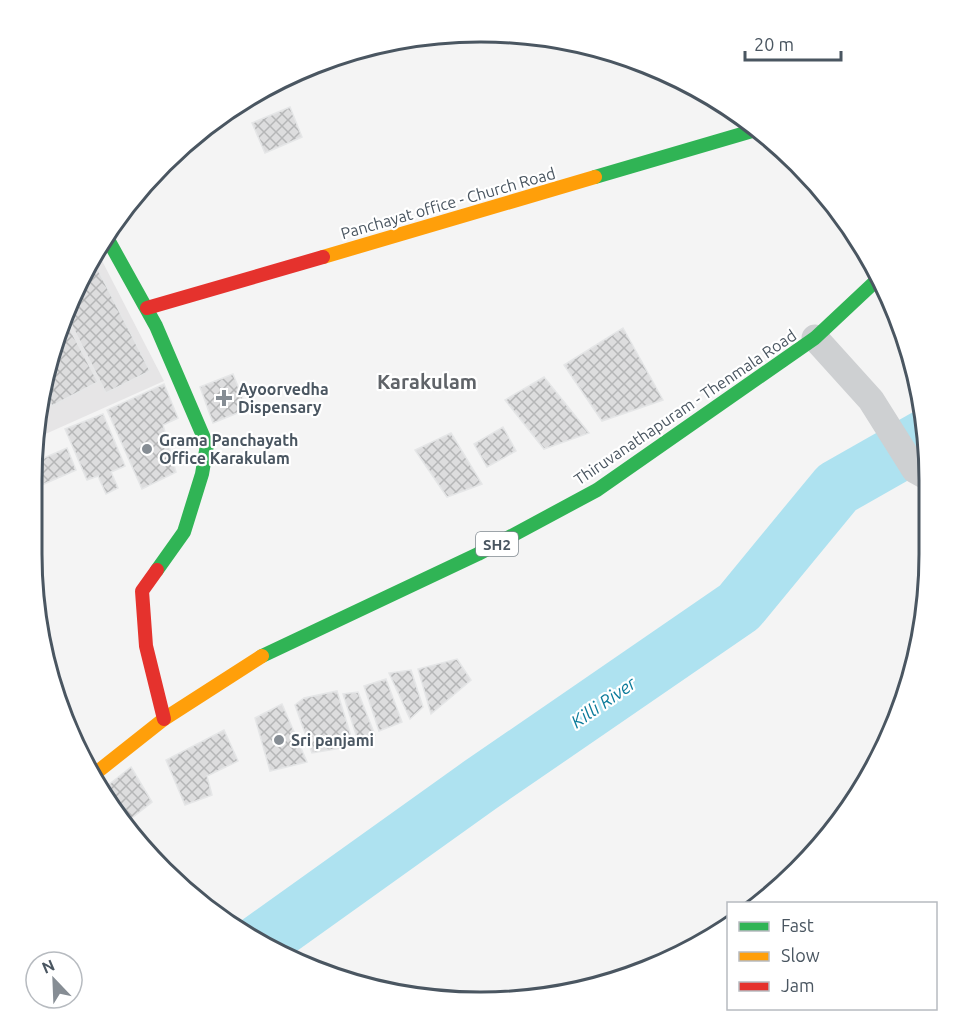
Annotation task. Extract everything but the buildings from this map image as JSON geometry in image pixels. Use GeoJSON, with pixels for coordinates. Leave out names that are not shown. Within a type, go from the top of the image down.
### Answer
{"type":"FeatureCollection","features":[{"type":"Feature","properties":{"kind":"street","name":"Panchayat office - Church Road"},"geometry":{"type":"LineString","coordinates":[[147,308],[747,133]]}},
{"type":"Feature","properties":{"kind":"street"},"geometry":{"type":"LineString","coordinates":[[111,245],[156,326],[207,445],[202,474],[184,532],[142,591],[146,646],[164,719]]}},
{"type":"Feature","properties":{"kind":"street","name":"Thiruvanathapuram - Thenmala Road"},"geometry":{"type":"LineString","coordinates":[[99,770],[164,719],[264,655],[478,554],[597,490],[815,338],[872,284]]}},
{"type":"Feature","properties":{"kind":"street"},"geometry":{"type":"LineString","coordinates":[[815,338],[871,400],[919,470]]}},
{"type":"Feature","properties":{"kind":"shaded area"},"geometry":{"type":"Polygon","coordinates":[[[102,260],[164,381],[45,434],[50,395],[65,340],[75,313],[102,260]]]}},
{"type":"Feature","properties":{"kind":"waterway","name":"Killi River"},"geometry":{"type":"LineString","coordinates":[[268,937],[480,785],[739,607],[837,488],[917,443]]}},
{"type":"Feature","properties":{"kind":"traffic: fast"},"geometry":{"type":"LineString","coordinates":[[595,177],[747,133]]}},
{"type":"Feature","properties":{"kind":"traffic: fast"},"geometry":{"type":"LineString","coordinates":[[111,245],[156,326],[207,445],[202,474],[184,532],[157,570]]}},
{"type":"Feature","properties":{"kind":"traffic: fast"},"geometry":{"type":"LineString","coordinates":[[262,656],[478,554],[597,490],[815,338],[872,284]]}},
{"type":"Feature","properties":{"kind":"traffic: slow"},"geometry":{"type":"LineString","coordinates":[[323,257],[595,177]]}},
{"type":"Feature","properties":{"kind":"traffic: slow"},"geometry":{"type":"LineString","coordinates":[[99,770],[164,719],[262,656]]}},
{"type":"Feature","properties":{"kind":"traffic: jam"},"geometry":{"type":"LineString","coordinates":[[147,308],[323,257]]}},
{"type":"Feature","properties":{"kind":"traffic: jam"},"geometry":{"type":"LineString","coordinates":[[157,570],[142,591],[146,646],[164,719]]}},
{"type":"Feature","properties":{"kind":"place","name":"Ayoorvedha Dispensary"},"geometry":{"type":"Point","coordinates":[224,398]}},
{"type":"Feature","properties":{"kind":"place","name":"Grama Panchayath Office Karakulam"},"geometry":{"type":"Point","coordinates":[147,449]}},
{"type":"Feature","properties":{"kind":"place","name":"Sri panjami"},"geometry":{"type":"Point","coordinates":[279,740]}},
{"type":"Feature","properties":{"kind":"district","name":"Karakulam"},"geometry":{"type":"Point","coordinates":[427,381]}}]}
